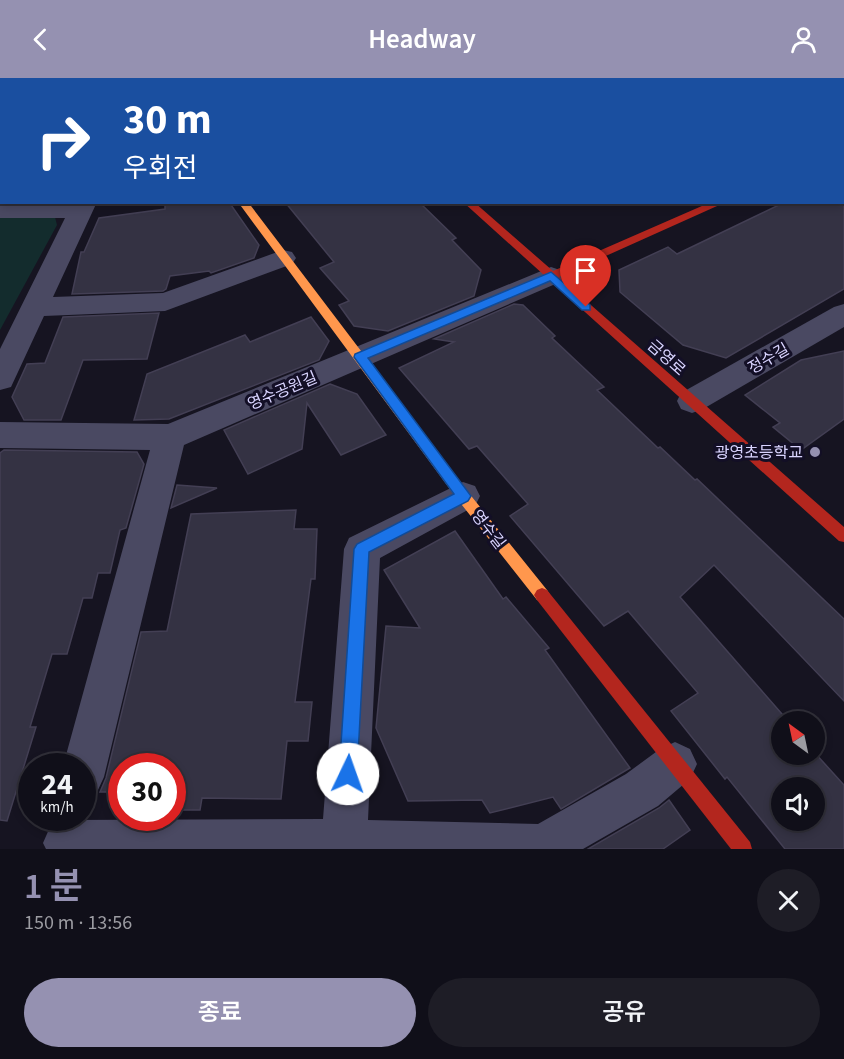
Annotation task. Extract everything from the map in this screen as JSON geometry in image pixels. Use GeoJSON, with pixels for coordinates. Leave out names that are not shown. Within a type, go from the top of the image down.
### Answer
{"type":"FeatureCollection","features":[{"type":"Feature","properties":{"kind":"street","name":"영수길"},"geometry":{"type":"LineString","coordinates":[[244,204],[464,496],[743,849]]}},
{"type":"Feature","properties":{"kind":"street","name":"금영로"},"geometry":{"type":"LineString","coordinates":[[470,204],[844,536]]}},
{"type":"Feature","properties":{"kind":"street"},"geometry":{"type":"LineString","coordinates":[[551,276],[716,204]]}},
{"type":"Feature","properties":{"kind":"street"},"geometry":{"type":"LineString","coordinates":[[0,211],[83,206],[0,379]]}},
{"type":"Feature","properties":{"kind":"street"},"geometry":{"type":"LineString","coordinates":[[36,307],[165,302],[283,258]]}},
{"type":"Feature","properties":{"kind":"street","name":"영수공원길"},"geometry":{"type":"LineString","coordinates":[[0,435],[170,437],[551,276]]}},
{"type":"Feature","properties":{"kind":"street","name":"정수길"},"geometry":{"type":"LineString","coordinates":[[692,401],[844,314]]}},
{"type":"Feature","properties":{"kind":"street"},"geometry":{"type":"LineString","coordinates":[[88,753],[170,437]]}},
{"type":"Feature","properties":{"kind":"street"},"geometry":{"type":"LineString","coordinates":[[344,842],[362,549],[464,496]]}},
{"type":"Feature","properties":{"kind":"street"},"geometry":{"type":"LineString","coordinates":[[67,837],[542,847],[642,790],[675,764]]}},
{"type":"Feature","properties":{"kind":"green space"},"geometry":{"type":"Polygon","coordinates":[[[55,217],[57,225],[0,330],[0,218],[55,217]]]}},
{"type":"Feature","properties":{"kind":"building"},"geometry":{"type":"Polygon","coordinates":[[[165,204],[230,204],[259,245],[254,258],[211,273],[209,271],[170,276],[166,289],[163,291],[72,294],[81,252],[84,252],[99,218],[165,209],[165,204]]]}},
{"type":"Feature","properties":{"kind":"building"},"geometry":{"type":"Polygon","coordinates":[[[287,204],[421,204],[456,238],[452,240],[481,270],[474,296],[388,331],[354,326],[339,305],[349,301],[320,268],[334,262],[287,204]]]}},
{"type":"Feature","properties":{"kind":"building"},"geometry":{"type":"Polygon","coordinates":[[[781,204],[844,204],[844,289],[726,358],[683,345],[620,292],[619,270],[668,247],[677,254],[781,204]]]}},
{"type":"Feature","properties":{"kind":"building"},"geometry":{"type":"Polygon","coordinates":[[[514,304],[523,305],[555,336],[552,338],[604,387],[597,390],[658,448],[660,447],[695,480],[697,479],[844,619],[844,701],[714,565],[680,597],[779,711],[771,711],[771,765],[825,764],[844,785],[844,849],[785,849],[671,711],[698,693],[628,611],[604,626],[510,516],[528,504],[477,446],[469,449],[399,368],[454,342],[434,339],[514,304]]]}},
{"type":"Feature","properties":{"kind":"building"},"geometry":{"type":"Polygon","coordinates":[[[159,313],[147,359],[83,360],[61,420],[24,420],[12,397],[27,364],[45,363],[63,317],[159,313]]]}},
{"type":"Feature","properties":{"kind":"building"},"geometry":{"type":"Polygon","coordinates":[[[311,317],[329,341],[319,360],[169,419],[134,420],[147,374],[245,335],[250,342],[311,317]]]}},
{"type":"Feature","properties":{"kind":"building"},"geometry":{"type":"Polygon","coordinates":[[[844,351],[844,419],[801,450],[773,427],[780,423],[745,395],[801,360],[844,351]]]}},
{"type":"Feature","properties":{"kind":"building"},"geometry":{"type":"Polygon","coordinates":[[[330,384],[357,394],[386,435],[341,455],[307,403],[302,449],[248,474],[224,430],[330,384]]]}},
{"type":"Feature","properties":{"kind":"building"},"geometry":{"type":"Polygon","coordinates":[[[4,450],[137,452],[144,464],[126,528],[120,530],[110,573],[98,573],[92,598],[83,598],[67,654],[52,654],[30,727],[36,727],[28,753],[18,753],[18,785],[7,821],[0,820],[0,453],[4,450]]]}},
{"type":"Feature","properties":{"kind":"building"},"geometry":{"type":"Polygon","coordinates":[[[177,485],[217,488],[171,508],[177,485]]]}},
{"type":"Feature","properties":{"kind":"building"},"geometry":{"type":"Polygon","coordinates":[[[296,510],[294,529],[317,529],[315,579],[311,579],[295,702],[312,702],[308,741],[287,741],[281,799],[202,798],[200,810],[186,810],[186,753],[112,753],[141,632],[167,631],[191,514],[296,510]]]}},
{"type":"Feature","properties":{"kind":"building"},"geometry":{"type":"Polygon","coordinates":[[[455,531],[503,599],[506,597],[549,648],[545,650],[630,768],[561,809],[553,797],[490,813],[482,800],[408,801],[376,728],[386,626],[420,628],[384,570],[455,531]]]}},
{"type":"Feature","properties":{"kind":"building"},"geometry":{"type":"Polygon","coordinates":[[[108,770],[108,792],[100,792],[108,770]]]}},
{"type":"Feature","properties":{"kind":"building"},"geometry":{"type":"Polygon","coordinates":[[[669,800],[690,830],[663,849],[588,849],[659,808],[669,800]]]}},
{"type":"Feature","properties":{"kind":"traffic: slow"},"geometry":{"type":"LineString","coordinates":[[244,204],[463,496],[542,595]]}},
{"type":"Feature","properties":{"kind":"traffic: jam"},"geometry":{"type":"LineString","coordinates":[[470,204],[844,536]]}},
{"type":"Feature","properties":{"kind":"traffic: jam"},"geometry":{"type":"LineString","coordinates":[[551,276],[716,204]]}},
{"type":"Feature","properties":{"kind":"traffic: jam"},"geometry":{"type":"LineString","coordinates":[[542,595],[743,849]]}},
{"type":"Feature","properties":{"kind":"place","name":"광영초등학교"},"geometry":{"type":"Point","coordinates":[815,452]}},
{"type":"Feature","properties":{"kind":"route"},"geometry":{"type":"LineString","coordinates":[[348,774],[362,549],[464,496],[360,357],[551,276],[586,307]]}}]}
